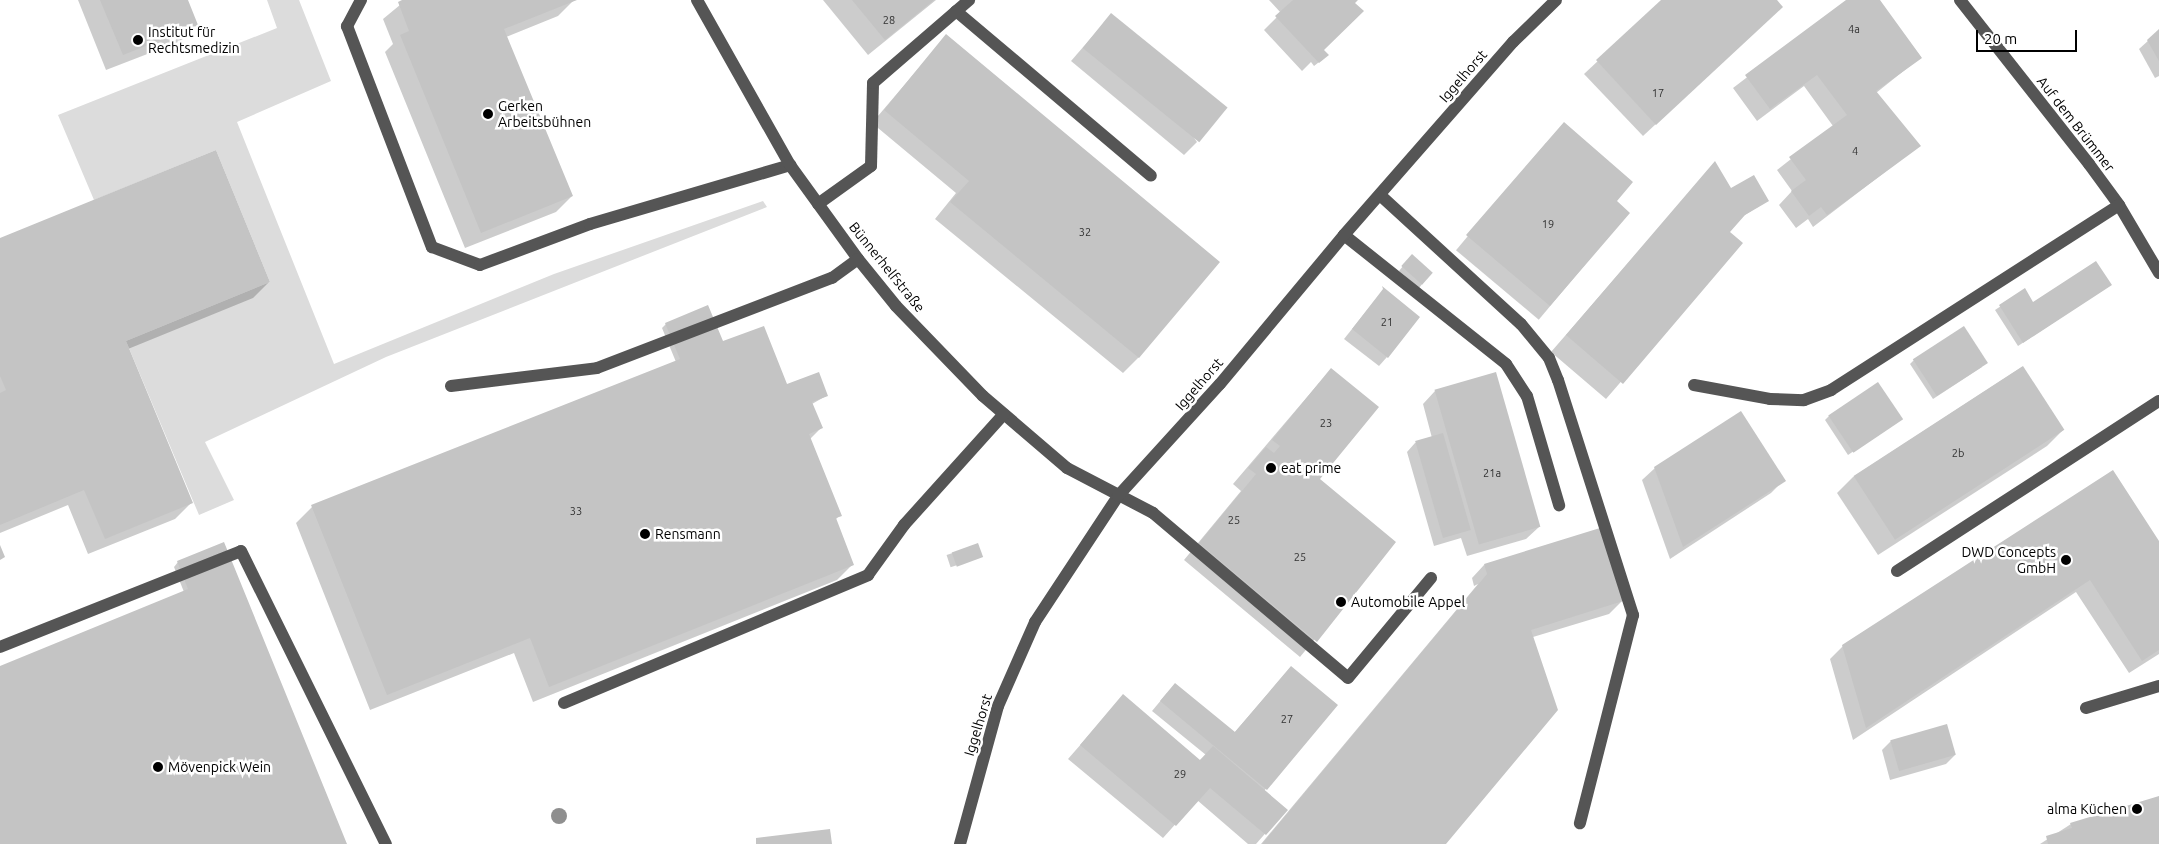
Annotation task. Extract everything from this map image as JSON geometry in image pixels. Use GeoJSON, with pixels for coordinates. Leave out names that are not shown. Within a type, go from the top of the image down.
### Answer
{"type":"FeatureCollection","features":[{"type":"Feature","properties":{"kind":"street"},"geometry":{"type":"LineString","coordinates":[[361,0],[347,26],[432,247],[480,265],[590,224],[790,165]]}},
{"type":"Feature","properties":{"kind":"street","name":"Bünnerhelfstraße"},"geometry":{"type":"LineString","coordinates":[[696,0],[790,165],[858,259],[896,306],[1004,414],[1067,468],[1153,513],[1348,678],[1431,578]]}},
{"type":"Feature","properties":{"kind":"street"},"geometry":{"type":"LineString","coordinates":[[818,204],[871,166],[873,83],[969,0]]}},
{"type":"Feature","properties":{"kind":"street","name":"Iggelhorst"},"geometry":{"type":"LineString","coordinates":[[960,844],[998,706],[1035,622],[1118,496],[1220,384],[1344,235],[1513,42],[1556,0]]}},
{"type":"Feature","properties":{"kind":"street","name":"Auf dem Brümmer"},"geometry":{"type":"LineString","coordinates":[[1960,0],[2119,205],[2157,265]]}},
{"type":"Feature","properties":{"kind":"street"},"geometry":{"type":"LineString","coordinates":[[956,11],[1151,176]]}},
{"type":"Feature","properties":{"kind":"street"},"geometry":{"type":"LineString","coordinates":[[1380,195],[1521,324],[1548,358],[1570,418],[1633,615],[1580,823]]}},
{"type":"Feature","properties":{"kind":"street"},"geometry":{"type":"LineString","coordinates":[[1694,385],[1770,400],[1804,400],[1831,390],[2119,205]]}},
{"type":"Feature","properties":{"kind":"street"},"geometry":{"type":"LineString","coordinates":[[1344,235],[1506,364],[1527,396],[1559,506]]}},
{"type":"Feature","properties":{"kind":"street"},"geometry":{"type":"LineString","coordinates":[[451,386],[597,368],[832,278],[858,259]]}},
{"type":"Feature","properties":{"kind":"street"},"geometry":{"type":"LineString","coordinates":[[1897,572],[2159,401]]}},
{"type":"Feature","properties":{"kind":"street"},"geometry":{"type":"LineString","coordinates":[[564,704],[868,575],[904,525],[1004,414]]}},
{"type":"Feature","properties":{"kind":"street"},"geometry":{"type":"LineString","coordinates":[[0,647],[241,551],[386,844]]}},
{"type":"Feature","properties":{"kind":"street"},"geometry":{"type":"LineString","coordinates":[[2086,708],[2159,686]]}},
{"type":"Feature","properties":{"kind":"shaded area"},"geometry":{"type":"Polygon","coordinates":[[[267,0],[299,0],[331,81],[237,122],[334,364],[554,274],[763,201],[767,207],[386,357],[205,442],[234,500],[199,515],[126,341],[270,282],[216,150],[94,200],[58,115],[277,28],[267,0]]]}},
{"type":"Feature","properties":{"kind":"building","name":"Institut für Rechtsmedizin"},"geometry":{"type":"Polygon","coordinates":[[[100,0],[188,0],[198,25],[123,55],[100,0]]]}},
{"type":"Feature","properties":{"kind":"building"},"geometry":{"type":"Polygon","coordinates":[[[402,0],[577,0],[504,29],[573,196],[481,233],[400,35],[409,31],[398,2],[402,0]]]}},
{"type":"Feature","properties":{"kind":"building"},"geometry":{"type":"Polygon","coordinates":[[[852,0],[934,0],[885,40],[852,0]]]}},
{"type":"Feature","properties":{"kind":"building"},"geometry":{"type":"Polygon","coordinates":[[[1293,0],[1358,0],[1355,3],[1364,11],[1324,50],[1329,55],[1319,63],[1275,16],[1293,0]]]}},
{"type":"Feature","properties":{"kind":"building"},"geometry":{"type":"Polygon","coordinates":[[[1661,0],[1777,0],[1783,7],[1656,125],[1596,60],[1661,0]]]}},
{"type":"Feature","properties":{"kind":"building"},"geometry":{"type":"Polygon","coordinates":[[[1846,0],[1880,0],[1922,58],[1876,91],[1921,146],[1827,215],[1821,207],[1809,216],[1791,191],[1806,180],[1789,157],[1847,115],[1817,75],[1770,109],[1745,75],[1846,0]]]}},
{"type":"Feature","properties":{"kind":"building"},"geometry":{"type":"Polygon","coordinates":[[[1111,13],[1228,107],[1199,142],[1083,48],[1111,13]]]}},
{"type":"Feature","properties":{"kind":"building"},"geometry":{"type":"Polygon","coordinates":[[[2159,29],[2159,61],[2147,40],[2159,29]]]}},
{"type":"Feature","properties":{"kind":"building"},"geometry":{"type":"Polygon","coordinates":[[[946,34],[1220,262],[1139,358],[950,202],[969,181],[884,110],[946,34]]]}},
{"type":"Feature","properties":{"kind":"building"},"geometry":{"type":"Polygon","coordinates":[[[1564,122],[1633,182],[1617,201],[1630,213],[1550,306],[1466,235],[1564,122]]]}},
{"type":"Feature","properties":{"kind":"building"},"geometry":{"type":"Polygon","coordinates":[[[216,150],[270,282],[126,341],[193,503],[105,539],[84,490],[0,525],[0,393],[6,390],[0,376],[0,238],[216,150]]]}},
{"type":"Feature","properties":{"kind":"building"},"geometry":{"type":"Polygon","coordinates":[[[1715,161],[1731,188],[1754,175],[1769,201],[1745,215],[1730,232],[1743,243],[1623,384],[1566,335],[1715,161]]]}},
{"type":"Feature","properties":{"kind":"building"},"geometry":{"type":"Polygon","coordinates":[[[1412,254],[1433,273],[1422,285],[1401,266],[1412,254]]]}},
{"type":"Feature","properties":{"kind":"building"},"geometry":{"type":"Polygon","coordinates":[[[2096,261],[2112,285],[2023,343],[1999,305],[2025,288],[2033,302],[2096,261]]]}},
{"type":"Feature","properties":{"kind":"building"},"geometry":{"type":"Polygon","coordinates":[[[1382,286],[1420,317],[1388,358],[1352,329],[1383,289],[1382,286]]]}},
{"type":"Feature","properties":{"kind":"building"},"geometry":{"type":"Polygon","coordinates":[[[708,305],[723,341],[764,326],[787,384],[819,372],[828,396],[812,402],[823,428],[809,434],[842,516],[836,518],[854,565],[549,687],[530,638],[387,695],[311,505],[680,359],[665,323],[708,305]]]}},
{"type":"Feature","properties":{"kind":"building"},"geometry":{"type":"Polygon","coordinates":[[[1964,326],[1988,363],[1937,396],[1913,359],[1964,326]]]}},
{"type":"Feature","properties":{"kind":"building"},"geometry":{"type":"Polygon","coordinates":[[[2023,366],[2064,430],[1895,540],[1854,476],[2023,366]]]}},
{"type":"Feature","properties":{"kind":"building"},"geometry":{"type":"Polygon","coordinates":[[[1331,368],[1379,407],[1320,479],[1396,542],[1317,642],[1199,543],[1256,474],[1248,468],[1266,447],[1274,453],[1280,446],[1272,440],[1331,368]]]}},
{"type":"Feature","properties":{"kind":"building"},"geometry":{"type":"Polygon","coordinates":[[[1496,372],[1540,527],[1479,544],[1434,390],[1496,372]]]}},
{"type":"Feature","properties":{"kind":"building"},"geometry":{"type":"Polygon","coordinates":[[[1878,382],[1903,419],[1853,453],[1828,416],[1878,382]]]}},
{"type":"Feature","properties":{"kind":"building"},"geometry":{"type":"Polygon","coordinates":[[[1741,411],[1786,481],[1683,547],[1654,467],[1741,411]]]}},
{"type":"Feature","properties":{"kind":"building"},"geometry":{"type":"Polygon","coordinates":[[[1443,433],[1471,530],[1443,538],[1415,441],[1443,433]]]}},
{"type":"Feature","properties":{"kind":"building","name":"DWD Concepts GmbH"},"geometry":{"type":"Polygon","coordinates":[[[2113,470],[2159,541],[2159,650],[2142,661],[2090,580],[1866,728],[1842,645],[2113,470]]]}},
{"type":"Feature","properties":{"kind":"building"},"geometry":{"type":"Polygon","coordinates":[[[1600,528],[1623,601],[1531,630],[1558,710],[1446,844],[1262,844],[1487,574],[1484,564],[1600,528]]]}},
{"type":"Feature","properties":{"kind":"building","name":"Mövenpick Wein"},"geometry":{"type":"Polygon","coordinates":[[[224,542],[347,844],[0,844],[0,666],[188,589],[177,561],[224,542]]]}},
{"type":"Feature","properties":{"kind":"building"},"geometry":{"type":"Polygon","coordinates":[[[978,543],[983,557],[957,567],[952,553],[978,543]]]}},
{"type":"Feature","properties":{"kind":"building"},"geometry":{"type":"Polygon","coordinates":[[[0,545],[5,557],[0,560],[0,545]]]}},
{"type":"Feature","properties":{"kind":"building"},"geometry":{"type":"Polygon","coordinates":[[[1291,666],[1338,705],[1267,790],[1160,701],[1175,683],[1235,732],[1291,666]]]}},
{"type":"Feature","properties":{"kind":"building"},"geometry":{"type":"Polygon","coordinates":[[[1123,694],[1200,760],[1213,746],[1288,810],[1266,835],[1210,788],[1176,826],[1080,745],[1123,694]]]}},
{"type":"Feature","properties":{"kind":"building"},"geometry":{"type":"Polygon","coordinates":[[[1947,724],[1956,755],[1899,771],[1890,740],[1947,724]]]}},
{"type":"Feature","properties":{"kind":"building","name":"alma Küchen"},"geometry":{"type":"Polygon","coordinates":[[[2159,796],[2159,844],[2048,844],[2046,836],[2072,828],[2070,823],[2159,796]]]}},
{"type":"Feature","properties":{"kind":"building"},"geometry":{"type":"Polygon","coordinates":[[[830,829],[832,844],[756,844],[756,838],[830,829]]]}},
{"type":"Feature","properties":{"kind":"place","name":"Institut für Rechtsmedizin"},"geometry":{"type":"Point","coordinates":[138,40]}},
{"type":"Feature","properties":{"kind":"place","name":"Gerken Arbeitsbühnen"},"geometry":{"type":"Point","coordinates":[488,114]}},
{"type":"Feature","properties":{"kind":"place","name":"eat prime"},"geometry":{"type":"Point","coordinates":[1271,468]}},
{"type":"Feature","properties":{"kind":"place","name":"Rensmann"},"geometry":{"type":"Point","coordinates":[645,534]}},
{"type":"Feature","properties":{"kind":"place","name":"DWD Concepts GmbH"},"geometry":{"type":"Point","coordinates":[2066,560]}},
{"type":"Feature","properties":{"kind":"place","name":"Automobile Appel"},"geometry":{"type":"Point","coordinates":[1341,602]}},
{"type":"Feature","properties":{"kind":"place","name":"Mövenpick Wein"},"geometry":{"type":"Point","coordinates":[158,767]}},
{"type":"Feature","properties":{"kind":"place","name":"alma Küchen"},"geometry":{"type":"Point","coordinates":[2137,809]}}]}
